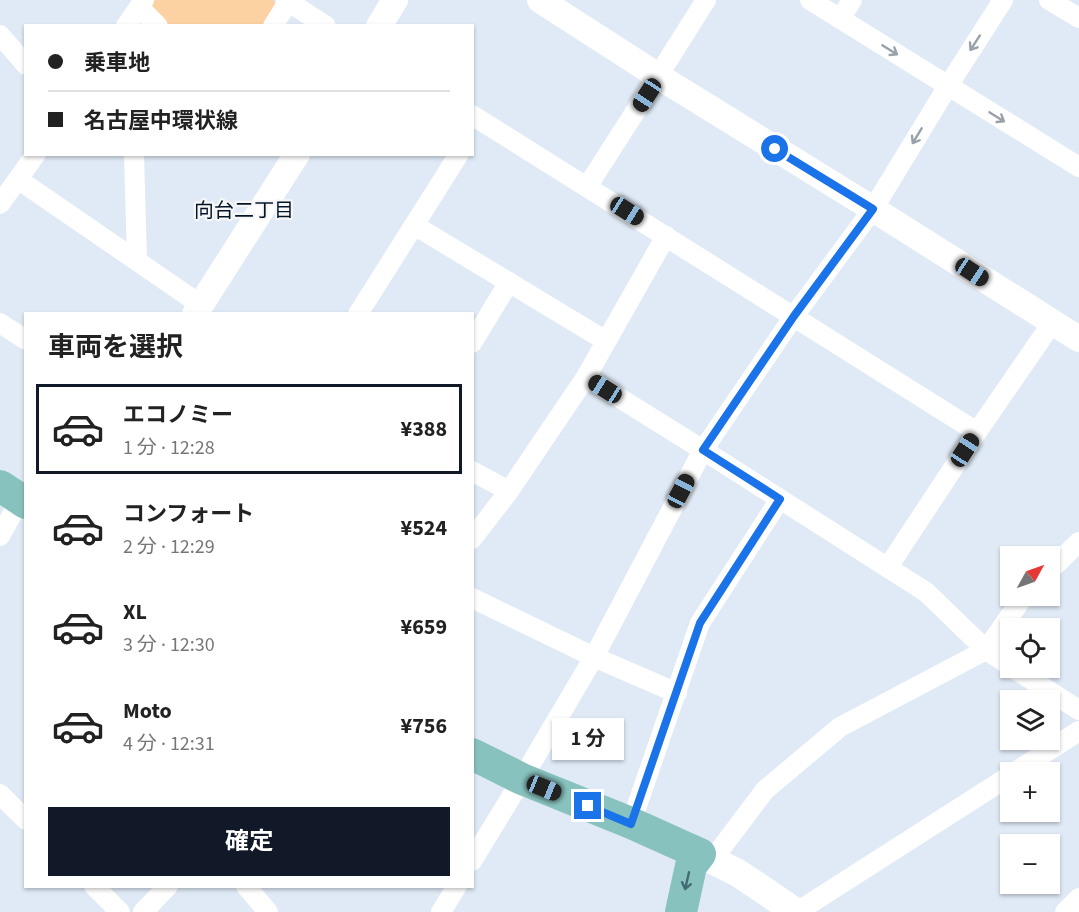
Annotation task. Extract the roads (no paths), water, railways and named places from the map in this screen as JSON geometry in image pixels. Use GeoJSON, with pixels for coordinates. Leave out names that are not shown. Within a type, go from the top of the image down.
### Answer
{"type":"FeatureCollection","features":[{"type":"Feature","properties":{"kind":"main road"},"geometry":{"type":"LineString","coordinates":[[474,755],[522,779],[707,856],[738,873],[796,912]]}},
{"type":"Feature","properties":{"kind":"main road"},"geometry":{"type":"LineString","coordinates":[[681,912],[691,866],[707,856]]}},
{"type":"Feature","properties":{"kind":"street"},"geometry":{"type":"LineString","coordinates":[[380,24],[395,0]]}},
{"type":"Feature","properties":{"kind":"street"},"geometry":{"type":"LineString","coordinates":[[540,0],[1079,339]]}},
{"type":"Feature","properties":{"kind":"street"},"geometry":{"type":"LineString","coordinates":[[587,187],[706,0]]}},
{"type":"Feature","properties":{"kind":"street"},"geometry":{"type":"LineString","coordinates":[[810,0],[1079,167]]}},
{"type":"Feature","properties":{"kind":"street"},"geometry":{"type":"LineString","coordinates":[[840,19],[852,0]]}},
{"type":"Feature","properties":{"kind":"street"},"geometry":{"type":"LineString","coordinates":[[474,858],[594,657],[703,450],[794,316],[873,209],[1003,0]]}},
{"type":"Feature","properties":{"kind":"street"},"geometry":{"type":"LineString","coordinates":[[1049,0],[1079,18]]}},
{"type":"Feature","properties":{"kind":"street"},"geometry":{"type":"LineString","coordinates":[[274,24],[287,1],[323,24]]}},
{"type":"Feature","properties":{"kind":"street"},"geometry":{"type":"LineString","coordinates":[[134,16],[153,24]]}},
{"type":"Feature","properties":{"kind":"street"},"geometry":{"type":"LineString","coordinates":[[0,35],[24,63]]}},
{"type":"Feature","properties":{"kind":"street"},"geometry":{"type":"LineString","coordinates":[[475,122],[587,187],[977,432]]}},
{"type":"Feature","properties":{"kind":"street"},"geometry":{"type":"LineString","coordinates":[[0,204],[35,156]]}},
{"type":"Feature","properties":{"kind":"street"},"geometry":{"type":"LineString","coordinates":[[134,156],[137,260]]}},
{"type":"Feature","properties":{"kind":"street"},"geometry":{"type":"LineString","coordinates":[[19,180],[137,260],[198,309],[296,156]]}},
{"type":"Feature","properties":{"kind":"street"},"geometry":{"type":"LineString","coordinates":[[359,312],[458,156]]}},
{"type":"Feature","properties":{"kind":"street"},"geometry":{"type":"LineString","coordinates":[[414,225],[606,341]]}},
{"type":"Feature","properties":{"kind":"street"},"geometry":{"type":"LineString","coordinates":[[474,536],[509,491],[586,377],[666,236]]}},
{"type":"Feature","properties":{"kind":"street"},"geometry":{"type":"LineString","coordinates":[[474,340],[509,282]]}},
{"type":"Feature","properties":{"kind":"street"},"geometry":{"type":"LineString","coordinates":[[0,323],[24,339]]}},
{"type":"Feature","properties":{"kind":"street"},"geometry":{"type":"LineString","coordinates":[[888,567],[1052,323]]}},
{"type":"Feature","properties":{"kind":"street"},"geometry":{"type":"LineString","coordinates":[[586,377],[926,592],[986,650],[1000,659]]}},
{"type":"Feature","properties":{"kind":"street"},"geometry":{"type":"LineString","coordinates":[[474,472],[509,491]]}},
{"type":"Feature","properties":{"kind":"street"},"geometry":{"type":"LineString","coordinates":[[0,536],[15,496]]}},
{"type":"Feature","properties":{"kind":"street"},"geometry":{"type":"LineString","coordinates":[[631,824],[700,623],[780,499]]}},
{"type":"Feature","properties":{"kind":"street"},"geometry":{"type":"LineString","coordinates":[[1060,560],[1079,542]]}},
{"type":"Feature","properties":{"kind":"street"},"geometry":{"type":"LineString","coordinates":[[474,599],[594,657],[677,693]]}},
{"type":"Feature","properties":{"kind":"street"},"geometry":{"type":"LineString","coordinates":[[707,856],[765,790],[840,727],[986,650],[1017,606]]}},
{"type":"Feature","properties":{"kind":"street"},"geometry":{"type":"LineString","coordinates":[[1029,678],[1079,710]]}},
{"type":"Feature","properties":{"kind":"street"},"geometry":{"type":"LineString","coordinates":[[1031,762],[1079,731]]}},
{"type":"Feature","properties":{"kind":"street"},"geometry":{"type":"LineString","coordinates":[[796,912],[1000,782]]}},
{"type":"Feature","properties":{"kind":"street"},"geometry":{"type":"LineString","coordinates":[[0,794],[24,818]]}},
{"type":"Feature","properties":{"kind":"street"},"geometry":{"type":"LineString","coordinates":[[96,888],[120,912]]}},
{"type":"Feature","properties":{"kind":"street"},"geometry":{"type":"LineString","coordinates":[[142,912],[166,888]]}},
{"type":"Feature","properties":{"kind":"street"},"geometry":{"type":"LineString","coordinates":[[248,888],[268,912]]}},
{"type":"Feature","properties":{"kind":"street"},"geometry":{"type":"LineString","coordinates":[[441,912],[456,888]]}},
{"type":"Feature","properties":{"kind":"street"},"geometry":{"type":"LineString","coordinates":[[1065,912],[1079,898]]}},
{"type":"Feature","properties":{"kind":"district","name":"向台二丁目"},"geometry":{"type":"Point","coordinates":[244,211]}}]}
